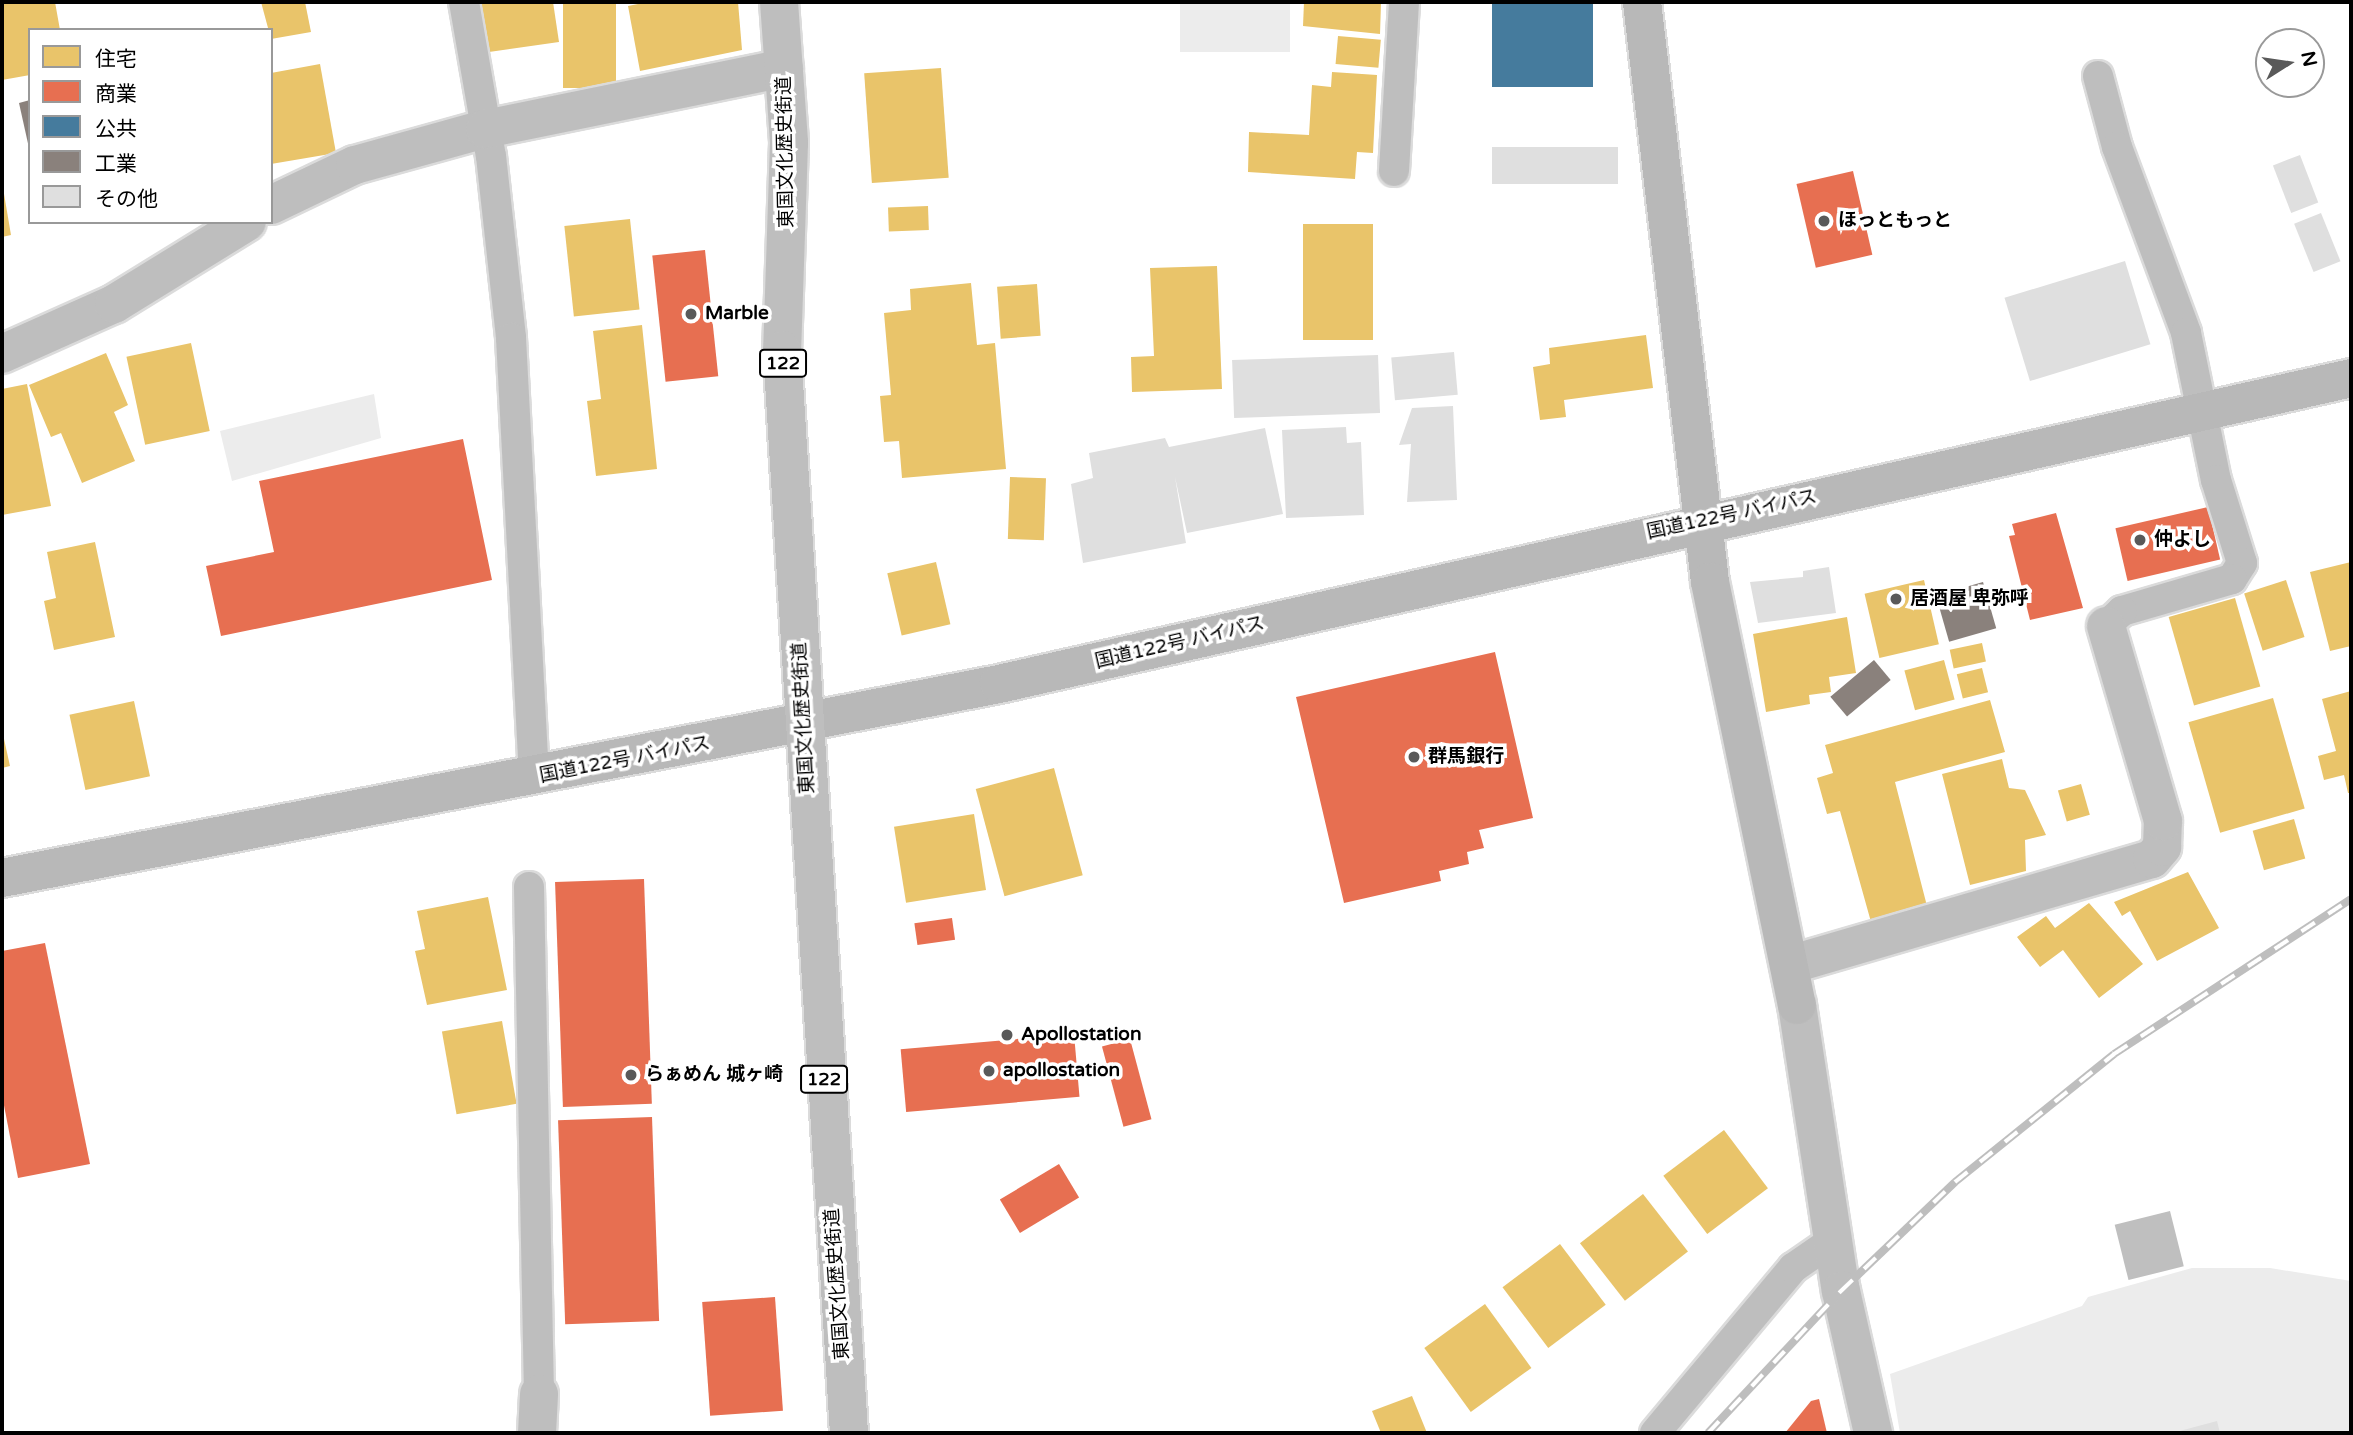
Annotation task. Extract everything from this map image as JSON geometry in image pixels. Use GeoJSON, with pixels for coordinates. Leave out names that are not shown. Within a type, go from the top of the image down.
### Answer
{"type":"FeatureCollection","features":[{"type":"Feature","properties":{"kind":"main road","name":"東国文化歴史街道"},"geometry":{"type":"LineString","coordinates":[[779,2],[789,143],[782,350],[803,725],[849,1433]]}},
{"type":"Feature","properties":{"kind":"main road"},"geometry":{"type":"LineString","coordinates":[[273,204],[355,164],[485,129],[784,68]]}},
{"type":"Feature","properties":{"kind":"main road"},"geometry":{"type":"LineString","coordinates":[[2,354],[126,298],[244,224]]}},
{"type":"Feature","properties":{"kind":"main road"},"geometry":{"type":"LineString","coordinates":[[1789,965],[2152,859],[2162,847],[2163,821],[2106,626]]}},
{"type":"Feature","properties":{"kind":"main road"},"geometry":{"type":"LineString","coordinates":[[1797,1005],[1832,1241],[1872,1433]]}},
{"type":"Feature","properties":{"kind":"main road"},"geometry":{"type":"LineString","coordinates":[[537,1433],[539,1394]]}},
{"type":"Feature","properties":{"kind":"street"},"geometry":{"type":"LineString","coordinates":[[1642,2],[1702,521],[1740,752],[1797,1005]]}},
{"type":"Feature","properties":{"kind":"street","name":"国道122号 バイパス"},"geometry":{"type":"LineString","coordinates":[[2,878],[803,725],[1702,521],[2351,378]]}},
{"type":"Feature","properties":{"kind":"lane"},"geometry":{"type":"LineString","coordinates":[[464,2],[485,129],[511,338],[534,777]]}},
{"type":"Feature","properties":{"kind":"lane"},"geometry":{"type":"LineString","coordinates":[[1394,171],[1404,2]]}},
{"type":"Feature","properties":{"kind":"lane"},"geometry":{"type":"LineString","coordinates":[[2098,76],[2117,147],[2186,333],[2200,412],[2241,574],[2122,611],[2106,626]]}},
{"type":"Feature","properties":{"kind":"lane"},"geometry":{"type":"LineString","coordinates":[[529,887],[539,1394]]}},
{"type":"Feature","properties":{"kind":"lane"},"geometry":{"type":"LineString","coordinates":[[1655,1433],[1793,1268],[1832,1241]]}},
{"type":"Feature","properties":{"kind":"shaded area"},"geometry":{"type":"Polygon","coordinates":[[[1180,2],[1290,2],[1290,52],[1180,52],[1180,2]]]}},
{"type":"Feature","properties":{"kind":"shaded area"},"geometry":{"type":"Polygon","coordinates":[[[374,394],[381,438],[232,481],[220,431],[374,394]]]}},
{"type":"Feature","properties":{"kind":"shaded area"},"geometry":{"type":"Polygon","coordinates":[[[2170,1211],[2184,1266],[2128,1280],[2115,1225],[2170,1211]]]}},
{"type":"Feature","properties":{"kind":"shaded area"},"geometry":{"type":"Polygon","coordinates":[[[2192,1268],[2270,1268],[2351,1281],[2351,1433],[1900,1433],[1890,1374],[2082,1306],[2088,1297],[2192,1268]]]}},
{"type":"Feature","properties":{"kind":"building: 住宅"},"geometry":{"type":"Polygon","coordinates":[[[2,2],[55,2],[60,28],[28,28],[28,75],[2,80],[2,2]]]}},
{"type":"Feature","properties":{"kind":"building: 住宅"},"geometry":{"type":"Polygon","coordinates":[[[261,2],[305,2],[311,32],[273,39],[273,28],[268,28],[261,2]]]}},
{"type":"Feature","properties":{"kind":"building: 住宅"},"geometry":{"type":"Polygon","coordinates":[[[475,2],[553,2],[559,42],[482,53],[475,2]]]}},
{"type":"Feature","properties":{"kind":"building: 住宅"},"geometry":{"type":"Polygon","coordinates":[[[563,2],[616,2],[616,88],[563,88],[563,2]]]}},
{"type":"Feature","properties":{"kind":"building: 住宅"},"geometry":{"type":"Polygon","coordinates":[[[648,2],[738,2],[742,50],[640,71],[628,6],[648,2]]]}},
{"type":"Feature","properties":{"kind":"building: 住宅"},"geometry":{"type":"Polygon","coordinates":[[[1304,2],[1381,2],[1380,34],[1303,26],[1304,2]]]}},
{"type":"Feature","properties":{"kind":"building: 住宅"},"geometry":{"type":"Polygon","coordinates":[[[1338,36],[1381,40],[1378,68],[1336,64],[1338,36]]]}},
{"type":"Feature","properties":{"kind":"building: 住宅"},"geometry":{"type":"Polygon","coordinates":[[[320,64],[336,153],[273,164],[273,73],[320,64]]]}},
{"type":"Feature","properties":{"kind":"building: 住宅"},"geometry":{"type":"Polygon","coordinates":[[[941,68],[949,178],[872,183],[864,73],[941,68]]]}},
{"type":"Feature","properties":{"kind":"building: 住宅"},"geometry":{"type":"Polygon","coordinates":[[[1332,72],[1377,75],[1373,153],[1357,152],[1355,179],[1248,172],[1249,132],[1309,135],[1312,85],[1331,87],[1332,72]]]}},
{"type":"Feature","properties":{"kind":"building: 住宅"},"geometry":{"type":"Polygon","coordinates":[[[2,182],[11,235],[2,237],[2,182]]]}},
{"type":"Feature","properties":{"kind":"building: 住宅"},"geometry":{"type":"Polygon","coordinates":[[[928,206],[929,230],[889,231],[888,207],[928,206]]]}},
{"type":"Feature","properties":{"kind":"building: 住宅"},"geometry":{"type":"Polygon","coordinates":[[[630,219],[640,310],[574,316],[564,226],[630,219]]]}},
{"type":"Feature","properties":{"kind":"building: 住宅"},"geometry":{"type":"Polygon","coordinates":[[[1303,224],[1373,224],[1373,340],[1303,340],[1303,224]]]}},
{"type":"Feature","properties":{"kind":"building: 住宅"},"geometry":{"type":"Polygon","coordinates":[[[1217,266],[1222,389],[1132,392],[1131,357],[1154,356],[1150,268],[1217,266]]]}},
{"type":"Feature","properties":{"kind":"building: 住宅"},"geometry":{"type":"Polygon","coordinates":[[[971,283],[977,345],[995,343],[1006,469],[902,478],[899,441],[884,442],[880,396],[891,395],[884,313],[911,310],[910,289],[971,283]]]}},
{"type":"Feature","properties":{"kind":"building: 住宅"},"geometry":{"type":"Polygon","coordinates":[[[1037,284],[1041,336],[1001,339],[997,287],[1037,284]]]}},
{"type":"Feature","properties":{"kind":"building: 住宅"},"geometry":{"type":"Polygon","coordinates":[[[642,325],[657,469],[596,476],[587,401],[601,399],[593,331],[642,325]]]}},
{"type":"Feature","properties":{"kind":"building: 住宅"},"geometry":{"type":"Polygon","coordinates":[[[1646,335],[1653,388],[1564,400],[1566,417],[1540,420],[1533,367],[1550,364],[1549,348],[1646,335]]]}},
{"type":"Feature","properties":{"kind":"building: 住宅"},"geometry":{"type":"Polygon","coordinates":[[[191,343],[210,431],[145,445],[126,357],[191,343]]]}},
{"type":"Feature","properties":{"kind":"building: 住宅"},"geometry":{"type":"Polygon","coordinates":[[[106,353],[128,405],[114,412],[135,461],[82,483],[61,433],[51,437],[29,385],[106,353]]]}},
{"type":"Feature","properties":{"kind":"building: 住宅"},"geometry":{"type":"Polygon","coordinates":[[[27,384],[51,506],[2,515],[2,389],[27,384]]]}},
{"type":"Feature","properties":{"kind":"building: 住宅"},"geometry":{"type":"Polygon","coordinates":[[[1010,477],[1046,478],[1044,540],[1008,539],[1010,477]]]}},
{"type":"Feature","properties":{"kind":"building: 住宅"},"geometry":{"type":"Polygon","coordinates":[[[95,542],[115,637],[54,650],[44,601],[56,598],[47,552],[95,542]]]}},
{"type":"Feature","properties":{"kind":"building: 住宅"},"geometry":{"type":"Polygon","coordinates":[[[936,562],[950,624],[902,636],[887,573],[936,562]]]}},
{"type":"Feature","properties":{"kind":"building: 住宅"},"geometry":{"type":"Polygon","coordinates":[[[2351,562],[2351,646],[2330,651],[2310,572],[2351,562]]]}},
{"type":"Feature","properties":{"kind":"building: 住宅"},"geometry":{"type":"Polygon","coordinates":[[[1924,580],[1939,644],[1879,658],[1865,594],[1924,580]]]}},
{"type":"Feature","properties":{"kind":"building: 住宅"},"geometry":{"type":"Polygon","coordinates":[[[2286,580],[2305,637],[2263,651],[2244,594],[2286,580]]]}},
{"type":"Feature","properties":{"kind":"building: 住宅"},"geometry":{"type":"Polygon","coordinates":[[[2235,598],[2260,686],[2194,705],[2169,617],[2235,598]]]}},
{"type":"Feature","properties":{"kind":"building: 住宅"},"geometry":{"type":"Polygon","coordinates":[[[1847,617],[1856,673],[1829,677],[1831,692],[1809,695],[1810,704],[1766,712],[1753,634],[1847,617]]]}},
{"type":"Feature","properties":{"kind":"building: 住宅"},"geometry":{"type":"Polygon","coordinates":[[[1982,643],[1986,662],[1954,668],[1950,650],[1982,643]]]}},
{"type":"Feature","properties":{"kind":"building: 住宅"},"geometry":{"type":"Polygon","coordinates":[[[1944,660],[1955,700],[1915,710],[1904,671],[1944,660]]]}},
{"type":"Feature","properties":{"kind":"building: 住宅"},"geometry":{"type":"Polygon","coordinates":[[[1982,668],[1988,692],[1963,699],[1957,674],[1982,668]]]}},
{"type":"Feature","properties":{"kind":"building: 住宅"},"geometry":{"type":"Polygon","coordinates":[[[2351,691],[2351,793],[2348,793],[2344,775],[2324,780],[2318,756],[2336,751],[2322,699],[2351,691]]]}},
{"type":"Feature","properties":{"kind":"building: 住宅"},"geometry":{"type":"Polygon","coordinates":[[[2273,698],[2305,809],[2220,833],[2188,722],[2273,698]]]}},
{"type":"Feature","properties":{"kind":"building: 住宅"},"geometry":{"type":"Polygon","coordinates":[[[1990,700],[2005,752],[1895,782],[1927,906],[1871,922],[1840,811],[1827,814],[1817,778],[1833,773],[1825,745],[1990,700]]]}},
{"type":"Feature","properties":{"kind":"building: 住宅"},"geometry":{"type":"Polygon","coordinates":[[[134,701],[150,776],[85,790],[69,715],[134,701]]]}},
{"type":"Feature","properties":{"kind":"building: 住宅"},"geometry":{"type":"Polygon","coordinates":[[[2,730],[10,766],[2,768],[2,730]]]}},
{"type":"Feature","properties":{"kind":"building: 住宅"},"geometry":{"type":"Polygon","coordinates":[[[2002,759],[2009,788],[2025,790],[2046,835],[2025,840],[2026,871],[1970,885],[1942,774],[2002,759]]]}},
{"type":"Feature","properties":{"kind":"building: 住宅"},"geometry":{"type":"Polygon","coordinates":[[[1054,768],[1083,875],[1004,896],[976,789],[1054,768]]]}},
{"type":"Feature","properties":{"kind":"building: 住宅"},"geometry":{"type":"Polygon","coordinates":[[[2081,784],[2090,815],[2067,821],[2058,791],[2081,784]]]}},
{"type":"Feature","properties":{"kind":"building: 住宅"},"geometry":{"type":"Polygon","coordinates":[[[974,814],[986,890],[906,903],[894,827],[974,814]]]}},
{"type":"Feature","properties":{"kind":"building: 住宅"},"geometry":{"type":"Polygon","coordinates":[[[2294,819],[2305,858],[2264,870],[2253,831],[2294,819]]]}},
{"type":"Feature","properties":{"kind":"building: 住宅"},"geometry":{"type":"Polygon","coordinates":[[[2188,872],[2219,928],[2157,961],[2130,911],[2122,916],[2114,902],[2188,872]]]}},
{"type":"Feature","properties":{"kind":"building: 住宅"},"geometry":{"type":"Polygon","coordinates":[[[488,897],[507,990],[427,1005],[415,951],[425,949],[417,911],[488,897]]]}},
{"type":"Feature","properties":{"kind":"building: 住宅"},"geometry":{"type":"Polygon","coordinates":[[[2089,903],[2143,964],[2099,998],[2063,950],[2040,967],[2017,937],[2046,916],[2055,928],[2089,903]]]}},
{"type":"Feature","properties":{"kind":"building: 住宅"},"geometry":{"type":"Polygon","coordinates":[[[502,1021],[517,1104],[457,1114],[442,1032],[502,1021]]]}},
{"type":"Feature","properties":{"kind":"building: 住宅"},"geometry":{"type":"Polygon","coordinates":[[[1724,1130],[1768,1188],[1707,1234],[1663,1176],[1724,1130]]]}},
{"type":"Feature","properties":{"kind":"building: 住宅"},"geometry":{"type":"Polygon","coordinates":[[[1643,1194],[1688,1252],[1625,1301],[1580,1243],[1643,1194]]]}},
{"type":"Feature","properties":{"kind":"building: 住宅"},"geometry":{"type":"Polygon","coordinates":[[[1560,1244],[1606,1305],[1548,1348],[1502,1287],[1560,1244]]]}},
{"type":"Feature","properties":{"kind":"building: 住宅"},"geometry":{"type":"Polygon","coordinates":[[[1485,1304],[1531,1368],[1471,1412],[1424,1348],[1485,1304]]]}},
{"type":"Feature","properties":{"kind":"building: 住宅"},"geometry":{"type":"Polygon","coordinates":[[[1412,1396],[1427,1433],[1381,1433],[1372,1411],[1412,1396]]]}},
{"type":"Feature","properties":{"kind":"building: 商業"},"geometry":{"type":"Polygon","coordinates":[[[1853,171],[1872,255],[1816,268],[1796,184],[1853,171]]]}},
{"type":"Feature","properties":{"kind":"building: 商業"},"geometry":{"type":"Polygon","coordinates":[[[705,250],[718,376],[666,382],[652,256],[705,250]]]}},
{"type":"Feature","properties":{"kind":"building: 商業"},"geometry":{"type":"Polygon","coordinates":[[[463,439],[492,580],[221,636],[206,566],[274,552],[259,481],[463,439]]]}},
{"type":"Feature","properties":{"kind":"building: 商業"},"geometry":{"type":"Polygon","coordinates":[[[2208,507],[2220,560],[2128,581],[2115,528],[2208,507]]]}},
{"type":"Feature","properties":{"kind":"building: 商業"},"geometry":{"type":"Polygon","coordinates":[[[2056,513],[2083,608],[2030,620],[2009,536],[2015,535],[2012,524],[2056,513]]]}},
{"type":"Feature","properties":{"kind":"building: 商業","name":"群馬銀行"},"geometry":{"type":"Polygon","coordinates":[[[1495,652],[1533,818],[1479,830],[1484,848],[1467,852],[1469,864],[1439,871],[1441,881],[1344,903],[1296,697],[1495,652]]]}},
{"type":"Feature","properties":{"kind":"building: 商業"},"geometry":{"type":"Polygon","coordinates":[[[644,879],[652,1104],[563,1107],[555,882],[644,879]]]}},
{"type":"Feature","properties":{"kind":"building: 商業"},"geometry":{"type":"Polygon","coordinates":[[[952,918],[955,940],[917,945],[914,923],[952,918]]]}},
{"type":"Feature","properties":{"kind":"building: 商業"},"geometry":{"type":"Polygon","coordinates":[[[45,943],[90,1164],[18,1178],[2,1095],[2,951],[45,943]]]}},
{"type":"Feature","properties":{"kind":"building: 商業","name":"apollostation"},"geometry":{"type":"Polygon","coordinates":[[[1074,1034],[1079,1097],[906,1112],[901,1049],[1074,1034]]]}},
{"type":"Feature","properties":{"kind":"building: 商業"},"geometry":{"type":"Polygon","coordinates":[[[1130,1039],[1151,1119],[1123,1127],[1102,1047],[1130,1039]]]}},
{"type":"Feature","properties":{"kind":"building: 商業"},"geometry":{"type":"Polygon","coordinates":[[[652,1117],[659,1321],[565,1324],[558,1120],[652,1117]]]}},
{"type":"Feature","properties":{"kind":"building: 商業"},"geometry":{"type":"Polygon","coordinates":[[[1059,1164],[1079,1197],[1020,1233],[1000,1200],[1059,1164]]]}},
{"type":"Feature","properties":{"kind":"building: 商業"},"geometry":{"type":"Polygon","coordinates":[[[775,1297],[783,1411],[710,1416],[702,1302],[775,1297]]]}},
{"type":"Feature","properties":{"kind":"building: 商業"},"geometry":{"type":"Polygon","coordinates":[[[1819,1399],[1827,1433],[1785,1433],[1811,1401],[1819,1399]]]}},
{"type":"Feature","properties":{"kind":"building: 公共"},"geometry":{"type":"Polygon","coordinates":[[[1492,2],[1593,2],[1593,87],[1492,87],[1492,2]]]}},
{"type":"Feature","properties":{"kind":"building: 工業"},"geometry":{"type":"Polygon","coordinates":[[[28,101],[28,144],[19,103],[28,101]]]}},
{"type":"Feature","properties":{"kind":"building: 工業"},"geometry":{"type":"Polygon","coordinates":[[[1983,582],[1996,628],[1949,642],[1936,596],[1983,582]]]}},
{"type":"Feature","properties":{"kind":"building: 工業"},"geometry":{"type":"Polygon","coordinates":[[[1874,660],[1891,680],[1847,717],[1830,697],[1874,660]]]}},
{"type":"Feature","properties":{"kind":"building: その他"},"geometry":{"type":"Polygon","coordinates":[[[1492,147],[1618,147],[1618,184],[1492,184],[1492,147]]]}},
{"type":"Feature","properties":{"kind":"building: その他"},"geometry":{"type":"Polygon","coordinates":[[[2300,155],[2318,203],[2291,213],[2273,165],[2300,155]]]}},
{"type":"Feature","properties":{"kind":"building: その他"},"geometry":{"type":"Polygon","coordinates":[[[2321,213],[2340,261],[2314,272],[2294,224],[2321,213]]]}},
{"type":"Feature","properties":{"kind":"building: その他"},"geometry":{"type":"Polygon","coordinates":[[[2125,261],[2150,344],[2030,381],[2005,298],[2125,261]]]}},
{"type":"Feature","properties":{"kind":"building: その他"},"geometry":{"type":"Polygon","coordinates":[[[1454,352],[1458,395],[1395,400],[1391,357],[1454,352]]]}},
{"type":"Feature","properties":{"kind":"building: その他"},"geometry":{"type":"Polygon","coordinates":[[[1378,355],[1380,413],[1234,418],[1232,360],[1378,355]]]}},
{"type":"Feature","properties":{"kind":"building: その他"},"geometry":{"type":"Polygon","coordinates":[[[1453,406],[1457,500],[1407,502],[1411,444],[1399,445],[1412,408],[1453,406]]]}},
{"type":"Feature","properties":{"kind":"building: その他"},"geometry":{"type":"Polygon","coordinates":[[[1346,427],[1347,443],[1361,442],[1364,515],[1286,518],[1282,430],[1346,427]]]}},
{"type":"Feature","properties":{"kind":"building: その他"},"geometry":{"type":"Polygon","coordinates":[[[1265,428],[1283,514],[1187,533],[1175,477],[1186,543],[1083,563],[1071,484],[1093,478],[1089,453],[1165,438],[1169,447],[1265,428]]]}},
{"type":"Feature","properties":{"kind":"building: その他"},"geometry":{"type":"Polygon","coordinates":[[[1829,567],[1836,613],[1758,623],[1750,582],[1803,577],[1803,571],[1829,567]]]}},
{"type":"Feature","properties":{"kind":"building: その他"},"geometry":{"type":"Polygon","coordinates":[[[2217,1421],[2220,1433],[2176,1433],[2176,1432],[2217,1421]]]}},
{"type":"Feature","properties":{"kind":"railway"},"geometry":{"type":"LineString","coordinates":[[1708,1433],[1841,1291],[1955,1182],[2114,1054],[2351,899]]}},
{"type":"Feature","properties":{"kind":"place","name":"ほっともっと"},"geometry":{"type":"Point","coordinates":[1824,221]}},
{"type":"Feature","properties":{"kind":"place","name":"Marble"},"geometry":{"type":"Point","coordinates":[691,314]}},
{"type":"Feature","properties":{"kind":"place","name":"仲よし"},"geometry":{"type":"Point","coordinates":[2140,540]}},
{"type":"Feature","properties":{"kind":"place","name":"居酒屋 卑弥呼"},"geometry":{"type":"Point","coordinates":[1896,599]}},
{"type":"Feature","properties":{"kind":"place","name":"群馬銀行"},"geometry":{"type":"Point","coordinates":[1414,757]}},
{"type":"Feature","properties":{"kind":"place","name":"Apollostation"},"geometry":{"type":"Point","coordinates":[1007,1035]}},
{"type":"Feature","properties":{"kind":"place","name":"apollostation"},"geometry":{"type":"Point","coordinates":[989,1071]}},
{"type":"Feature","properties":{"kind":"place","name":"らぁめん 城ヶ崎"},"geometry":{"type":"Point","coordinates":[631,1075]}}]}
